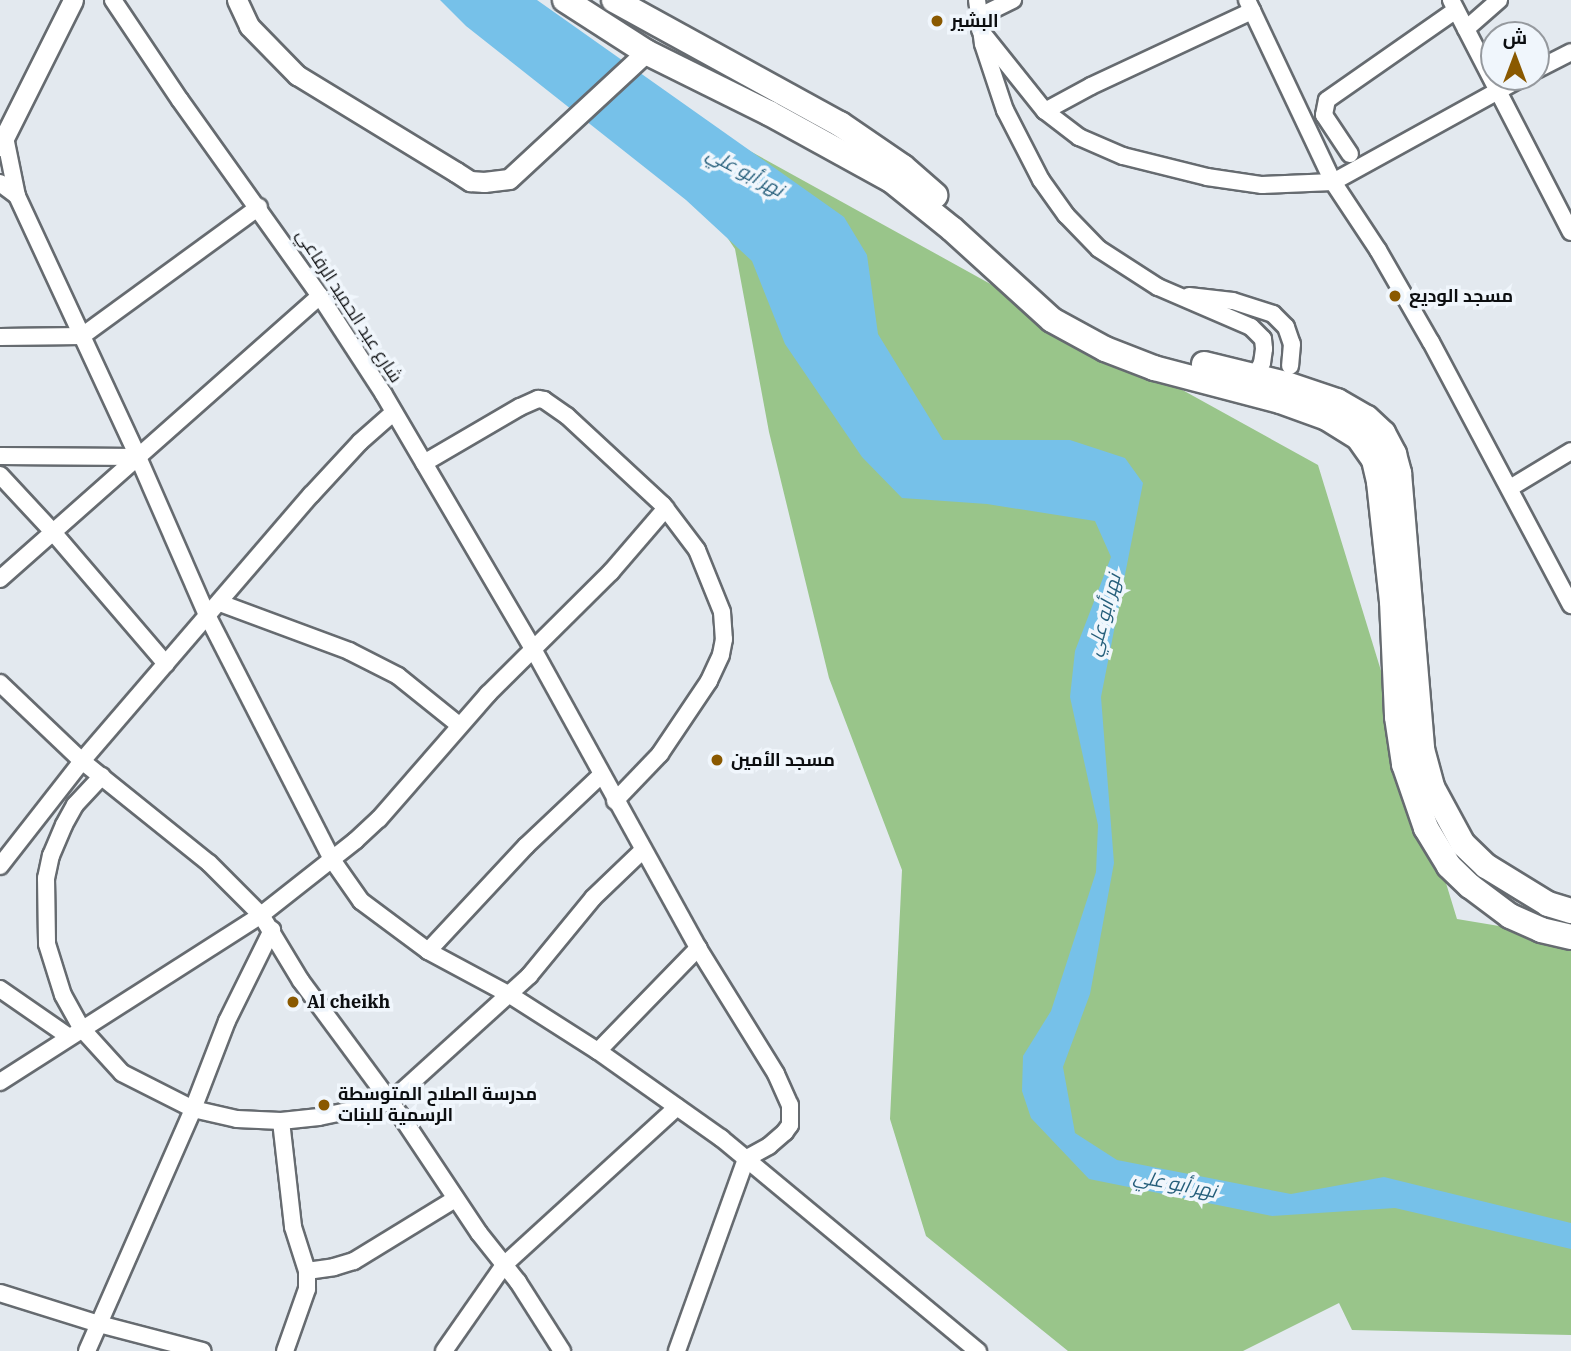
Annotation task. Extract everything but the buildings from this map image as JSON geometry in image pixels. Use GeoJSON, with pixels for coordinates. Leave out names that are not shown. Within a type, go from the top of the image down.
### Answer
{"type":"FeatureCollection","features":[{"type":"Feature","properties":{"kind":"main road"},"geometry":{"type":"LineString","coordinates":[[565,0],[642,57],[769,113],[891,180],[953,229],[1052,320],[1095,343],[1154,368],[1282,396],[1344,426],[1358,437],[1374,460],[1385,524],[1397,717],[1404,764],[1426,828],[1449,866],[1470,887],[1510,916],[1541,930],[1571,937]]}},
{"type":"Feature","properties":{"kind":"main road"},"geometry":{"type":"LineString","coordinates":[[614,0],[840,124],[904,167],[1039,290],[1074,316],[1113,335],[1164,354],[1255,376],[1337,401],[1367,418],[1383,433],[1394,454],[1399,473],[1422,749],[1432,787],[1463,844],[1486,866],[1548,904],[1571,911]]}},
{"type":"Feature","properties":{"kind":"main road"},"geometry":{"type":"LineString","coordinates":[[642,57],[664,48],[680,52],[798,110],[840,124]]}},
{"type":"Feature","properties":{"kind":"street"},"geometry":{"type":"LineString","coordinates":[[74,0],[2,141],[18,196],[208,617],[333,861],[360,901],[428,951],[510,995],[598,1051],[677,1107],[746,1159],[978,1351]]}},
{"type":"Feature","properties":{"kind":"street","name":"شارع عبد الحميد الرفاعي"},"geometry":{"type":"LineString","coordinates":[[113,0],[180,100],[320,296],[394,412],[532,647],[698,948],[776,1074],[790,1105],[790,1125],[769,1146],[746,1159]]}},
{"type":"Feature","properties":{"kind":"street"},"geometry":{"type":"LineString","coordinates":[[237,0],[249,26],[298,75],[470,180],[495,182],[509,179],[642,57]]}},
{"type":"Feature","properties":{"kind":"street"},"geometry":{"type":"LineString","coordinates":[[977,0],[979,24],[993,80],[1016,136],[1066,215],[1083,235],[1116,261],[1176,295],[1251,327],[1260,334],[1264,349],[1262,363],[1255,376]]}},
{"type":"Feature","properties":{"kind":"street"},"geometry":{"type":"LineString","coordinates":[[979,24],[1013,0]]}},
{"type":"Feature","properties":{"kind":"street"},"geometry":{"type":"LineString","coordinates":[[1466,29],[1499,0]]}},
{"type":"Feature","properties":{"kind":"street"},"geometry":{"type":"LineString","coordinates":[[1350,154],[1324,115],[1327,100],[1453,5],[1480,56]]}},
{"type":"Feature","properties":{"kind":"street"},"geometry":{"type":"LineString","coordinates":[[1045,111],[1250,6],[1333,182],[1378,250],[1510,488],[1571,605]]}},
{"type":"Feature","properties":{"kind":"street"},"geometry":{"type":"LineString","coordinates":[[979,24],[1045,111],[1064,127],[1098,146],[1169,168],[1262,185],[1333,182],[1496,91]]}},
{"type":"Feature","properties":{"kind":"street"},"geometry":{"type":"LineString","coordinates":[[1550,62],[1571,51]]}},
{"type":"Feature","properties":{"kind":"street"},"geometry":{"type":"LineString","coordinates":[[1499,91],[1571,232]]}},
{"type":"Feature","properties":{"kind":"street"},"geometry":{"type":"LineString","coordinates":[[0,183],[18,196]]}},
{"type":"Feature","properties":{"kind":"street"},"geometry":{"type":"LineString","coordinates":[[0,337],[82,336],[107,320],[221,231],[259,207]]}},
{"type":"Feature","properties":{"kind":"street"},"geometry":{"type":"LineString","coordinates":[[1176,295],[1216,298],[1273,314],[1286,327],[1292,344],[1290,366]]}},
{"type":"Feature","properties":{"kind":"street"},"geometry":{"type":"LineString","coordinates":[[0,579],[320,296]]}},
{"type":"Feature","properties":{"kind":"street"},"geometry":{"type":"LineString","coordinates":[[424,463],[520,407],[544,400],[567,416],[666,508],[697,550],[722,612],[724,639],[717,667],[660,754],[615,801]]}},
{"type":"Feature","properties":{"kind":"street"},"geometry":{"type":"LineString","coordinates":[[2,859],[61,791],[82,761],[318,487],[360,442],[394,412]]}},
{"type":"Feature","properties":{"kind":"street"},"geometry":{"type":"LineString","coordinates":[[1510,488],[1571,451]]}},
{"type":"Feature","properties":{"kind":"street"},"geometry":{"type":"LineString","coordinates":[[0,456],[138,457]]}},
{"type":"Feature","properties":{"kind":"street"},"geometry":{"type":"LineString","coordinates":[[0,475],[52,531],[166,664]]}},
{"type":"Feature","properties":{"kind":"street"},"geometry":{"type":"LineString","coordinates":[[0,1082],[261,915],[333,861],[379,819],[459,725],[532,647],[590,593],[666,508]]}},
{"type":"Feature","properties":{"kind":"street"},"geometry":{"type":"LineString","coordinates":[[220,603],[349,651],[386,670],[459,725]]}},
{"type":"Feature","properties":{"kind":"street"},"geometry":{"type":"LineString","coordinates":[[0,683],[82,761],[209,863],[261,915],[307,990],[390,1101],[562,1351]]}},
{"type":"Feature","properties":{"kind":"street"},"geometry":{"type":"LineString","coordinates":[[428,951],[526,846],[601,775]]}},
{"type":"Feature","properties":{"kind":"street"},"geometry":{"type":"LineString","coordinates":[[75,1032],[55,975],[46,922],[46,878],[51,855],[75,805],[102,776]]}},
{"type":"Feature","properties":{"kind":"street"},"geometry":{"type":"LineString","coordinates":[[61,791],[75,805]]}},
{"type":"Feature","properties":{"kind":"street"},"geometry":{"type":"LineString","coordinates":[[0,989],[75,1032],[122,1073],[193,1109],[237,1119],[281,1121],[320,1117],[390,1101],[510,995],[608,881],[643,850]]}},
{"type":"Feature","properties":{"kind":"street"},"geometry":{"type":"LineString","coordinates":[[87,1351],[193,1109],[227,1021],[272,930]]}},
{"type":"Feature","properties":{"kind":"street"},"geometry":{"type":"LineString","coordinates":[[598,1051],[698,948]]}},
{"type":"Feature","properties":{"kind":"street"},"geometry":{"type":"LineString","coordinates":[[444,1351],[504,1265],[677,1107]]}},
{"type":"Feature","properties":{"kind":"street"},"geometry":{"type":"LineString","coordinates":[[281,1121],[293,1227],[307,1271],[307,1289],[285,1351]]}},
{"type":"Feature","properties":{"kind":"street"},"geometry":{"type":"LineString","coordinates":[[677,1351],[746,1159]]}},
{"type":"Feature","properties":{"kind":"street"},"geometry":{"type":"LineString","coordinates":[[307,1271],[334,1268],[354,1261],[455,1199]]}},
{"type":"Feature","properties":{"kind":"street"},"geometry":{"type":"LineString","coordinates":[[0,1293],[99,1324],[203,1351]]}},
{"type":"Feature","properties":{"kind":"green space"},"geometry":{"type":"Polygon","coordinates":[[[654,129],[712,130],[1318,465],[1457,919],[1571,938],[1571,1335],[1352,1330],[1339,1303],[1243,1351],[1068,1351],[926,1236],[890,1119],[902,870],[829,678],[769,432],[735,249],[654,129]]]}},
{"type":"Feature","properties":{"kind":"water","name":"نهر أبو علي"},"geometry":{"type":"Polygon","coordinates":[[[440,0],[537,0],[844,217],[867,255],[878,334],[943,440],[1070,440],[1125,458],[1143,483],[1101,697],[1114,863],[1090,994],[1063,1067],[1075,1133],[1117,1160],[1291,1194],[1384,1177],[1571,1223],[1571,1249],[1395,1208],[1272,1216],[1089,1179],[1031,1118],[1022,1091],[1023,1056],[1051,1011],[1096,872],[1098,825],[1070,697],[1075,651],[1111,557],[1095,521],[987,504],[902,498],[862,457],[785,344],[752,261],[686,200],[466,26],[440,0]]]}},
{"type":"Feature","properties":{"kind":"place","name":"البشير"},"geometry":{"type":"Point","coordinates":[937,21]}},
{"type":"Feature","properties":{"kind":"place","name":"مسجد الوديع"},"geometry":{"type":"Point","coordinates":[1395,296]}},
{"type":"Feature","properties":{"kind":"place","name":"مسجد الأمين"},"geometry":{"type":"Point","coordinates":[717,760]}},
{"type":"Feature","properties":{"kind":"place","name":"Al cheikh"},"geometry":{"type":"Point","coordinates":[293,1002]}},
{"type":"Feature","properties":{"kind":"place","name":"مدرسة الصلاح المتوسطة الرسمية للبنات"},"geometry":{"type":"Point","coordinates":[324,1105]}}]}
